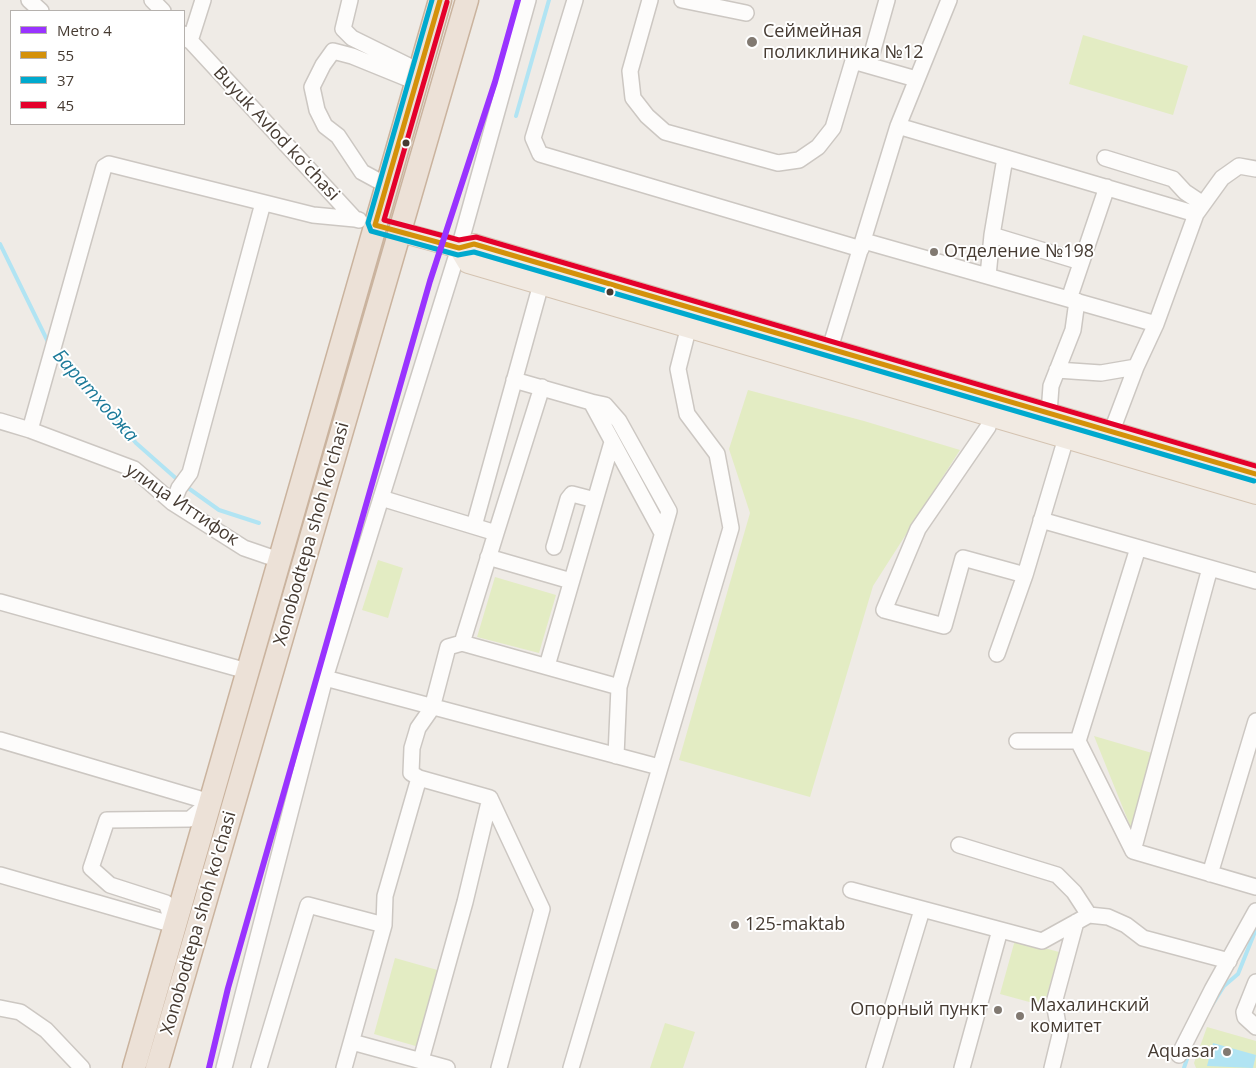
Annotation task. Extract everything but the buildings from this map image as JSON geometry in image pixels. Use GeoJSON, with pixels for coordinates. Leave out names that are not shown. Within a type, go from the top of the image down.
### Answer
{"type":"FeatureCollection","features":[{"type":"Feature","properties":{"kind":"highway","name":"Xonobodtepa shoh ko'chasi"},"geometry":{"type":"LineString","coordinates":[[134,1068],[279,560],[365,222],[386,185],[440,0]]}},
{"type":"Feature","properties":{"kind":"highway","name":"Xonobodtepa shoh ko'chasi"},"geometry":{"type":"LineString","coordinates":[[157,1068],[467,0]]}},
{"type":"Feature","properties":{"kind":"highway"},"geometry":{"type":"LineString","coordinates":[[365,222],[400,232]]}},
{"type":"Feature","properties":{"kind":"main road"},"geometry":{"type":"LineString","coordinates":[[400,232],[459,248],[474,244],[691,318],[993,407],[1066,438],[1108,441],[1256,474]]}},
{"type":"Feature","properties":{"kind":"main road"},"geometry":{"type":"LineString","coordinates":[[459,248],[468,263],[542,284],[691,318]]}},
{"type":"Feature","properties":{"kind":"main road"},"geometry":{"type":"LineString","coordinates":[[993,407],[1048,413],[1108,441],[1256,494]]}},
{"type":"Feature","properties":{"kind":"street"},"geometry":{"type":"LineString","coordinates":[[29,0],[40,10]]}},
{"type":"Feature","properties":{"kind":"street"},"geometry":{"type":"LineString","coordinates":[[152,0],[161,10]]}},
{"type":"Feature","properties":{"kind":"street"},"geometry":{"type":"LineString","coordinates":[[187,38],[203,0]]}},
{"type":"Feature","properties":{"kind":"street"},"geometry":{"type":"LineString","coordinates":[[350,0],[343,29],[352,38],[417,77]]}},
{"type":"Feature","properties":{"kind":"street"},"geometry":{"type":"LineString","coordinates":[[224,1068],[325,678],[459,248],[528,0]]}},
{"type":"Feature","properties":{"kind":"street"},"geometry":{"type":"LineString","coordinates":[[575,0],[532,138],[540,154],[862,245],[988,276],[1156,324]]}},
{"type":"Feature","properties":{"kind":"street"},"geometry":{"type":"LineString","coordinates":[[650,0],[630,72],[634,98],[647,116],[665,132],[778,163],[799,160],[818,147],[833,128],[854,61],[916,79]]}},
{"type":"Feature","properties":{"kind":"street"},"geometry":{"type":"LineString","coordinates":[[682,0],[746,13]]}},
{"type":"Feature","properties":{"kind":"street"},"geometry":{"type":"LineString","coordinates":[[869,64],[887,0]]}},
{"type":"Feature","properties":{"kind":"street"},"geometry":{"type":"LineString","coordinates":[[827,358],[898,126],[949,0]]}},
{"type":"Feature","properties":{"kind":"street","name":"Buyuk Avlod koʻchasi"},"geometry":{"type":"LineString","coordinates":[[187,38],[365,222]]}},
{"type":"Feature","properties":{"kind":"street"},"geometry":{"type":"LineString","coordinates":[[386,185],[362,172],[338,136],[325,126],[317,110],[312,87],[323,65],[333,51],[417,77]]}},
{"type":"Feature","properties":{"kind":"street"},"geometry":{"type":"LineString","coordinates":[[898,126],[1107,187],[1200,209]]}},
{"type":"Feature","properties":{"kind":"street"},"geometry":{"type":"LineString","coordinates":[[988,276],[992,235],[1005,158]]}},
{"type":"Feature","properties":{"kind":"street"},"geometry":{"type":"LineString","coordinates":[[1105,158],[1173,179],[1200,209]]}},
{"type":"Feature","properties":{"kind":"street"},"geometry":{"type":"LineString","coordinates":[[30,430],[104,167],[109,164],[313,215],[365,222]]}},
{"type":"Feature","properties":{"kind":"street"},"geometry":{"type":"LineString","coordinates":[[1108,441],[1200,209],[1222,178],[1239,166],[1256,168]]}},
{"type":"Feature","properties":{"kind":"street"},"geometry":{"type":"LineString","coordinates":[[1048,413],[1051,386],[1073,330],[1073,300],[1081,262],[1107,187]]}},
{"type":"Feature","properties":{"kind":"street"},"geometry":{"type":"LineString","coordinates":[[173,503],[190,473],[263,203]]}},
{"type":"Feature","properties":{"kind":"street"},"geometry":{"type":"LineString","coordinates":[[992,235],[1081,262]]}},
{"type":"Feature","properties":{"kind":"street"},"geometry":{"type":"LineString","coordinates":[[474,526],[542,284]]}},
{"type":"Feature","properties":{"kind":"street"},"geometry":{"type":"LineString","coordinates":[[571,1068],[732,528],[717,454],[687,414],[678,369],[691,318]]}},
{"type":"Feature","properties":{"kind":"street"},"geometry":{"type":"LineString","coordinates":[[1057,370],[1101,373],[1136,367]]}},
{"type":"Feature","properties":{"kind":"street"},"geometry":{"type":"LineString","coordinates":[[514,380],[605,405],[619,421],[669,511],[619,687],[616,756]]}},
{"type":"Feature","properties":{"kind":"street"},"geometry":{"type":"LineString","coordinates":[[462,643],[542,387]]}},
{"type":"Feature","properties":{"kind":"street"},"geometry":{"type":"LineString","coordinates":[[592,402],[662,534]]}},
{"type":"Feature","properties":{"kind":"street"},"geometry":{"type":"LineString","coordinates":[[993,407],[988,427],[918,529],[884,610],[944,626],[962,558],[1026,575]]}},
{"type":"Feature","properties":{"kind":"street","name":"улица Иттифок"},"geometry":{"type":"LineString","coordinates":[[0,421],[30,430],[134,469],[173,503],[244,548],[279,560]]}},
{"type":"Feature","properties":{"kind":"street"},"geometry":{"type":"LineString","coordinates":[[997,654],[1026,575],[1066,438]]}},
{"type":"Feature","properties":{"kind":"street"},"geometry":{"type":"LineString","coordinates":[[547,666],[612,442]]}},
{"type":"Feature","properties":{"kind":"street"},"geometry":{"type":"LineString","coordinates":[[554,547],[568,499],[572,494],[595,500]]}},
{"type":"Feature","properties":{"kind":"street"},"geometry":{"type":"LineString","coordinates":[[381,498],[496,533]]}},
{"type":"Feature","properties":{"kind":"street"},"geometry":{"type":"LineString","coordinates":[[1041,520],[1256,581]]}},
{"type":"Feature","properties":{"kind":"street"},"geometry":{"type":"LineString","coordinates":[[1138,548],[1078,741],[1133,851],[1256,887]]}},
{"type":"Feature","properties":{"kind":"street"},"geometry":{"type":"LineString","coordinates":[[488,557],[571,582]]}},
{"type":"Feature","properties":{"kind":"street"},"geometry":{"type":"LineString","coordinates":[[1133,851],[1210,568]]}},
{"type":"Feature","properties":{"kind":"street"},"geometry":{"type":"LineString","coordinates":[[0,602],[247,671]]}},
{"type":"Feature","properties":{"kind":"street"},"geometry":{"type":"LineString","coordinates":[[499,1068],[542,909],[490,798],[419,778],[411,773],[410,756],[418,728],[432,708],[448,647],[462,643],[619,687]]}},
{"type":"Feature","properties":{"kind":"street"},"geometry":{"type":"LineString","coordinates":[[325,678],[432,708],[660,767]]}},
{"type":"Feature","properties":{"kind":"street"},"geometry":{"type":"LineString","coordinates":[[1210,874],[1256,721]]}},
{"type":"Feature","properties":{"kind":"street"},"geometry":{"type":"LineString","coordinates":[[0,740],[210,802]]}},
{"type":"Feature","properties":{"kind":"street"},"geometry":{"type":"LineString","coordinates":[[1017,741],[1078,741]]}},
{"type":"Feature","properties":{"kind":"street"},"geometry":{"type":"LineString","coordinates":[[344,1068],[384,925],[385,896],[419,778]]}},
{"type":"Feature","properties":{"kind":"street"},"geometry":{"type":"LineString","coordinates":[[420,1060],[466,902],[490,798]]}},
{"type":"Feature","properties":{"kind":"street"},"geometry":{"type":"LineString","coordinates":[[174,925],[166,903],[110,885],[91,868],[107,820],[190,819],[210,802]]}},
{"type":"Feature","properties":{"kind":"street"},"geometry":{"type":"LineString","coordinates":[[959,845],[1057,875],[1074,892],[1083,919],[1054,1003],[1060,1035],[1052,1068]]}},
{"type":"Feature","properties":{"kind":"street"},"geometry":{"type":"LineString","coordinates":[[0,875],[174,925]]}},
{"type":"Feature","properties":{"kind":"street"},"geometry":{"type":"LineString","coordinates":[[851,890],[1042,941],[1083,919],[1108,917],[1126,925],[1143,938],[1229,961]]}},
{"type":"Feature","properties":{"kind":"street"},"geometry":{"type":"LineString","coordinates":[[259,1068],[308,905],[384,925]]}},
{"type":"Feature","properties":{"kind":"street"},"geometry":{"type":"LineString","coordinates":[[874,1068],[922,910]]}},
{"type":"Feature","properties":{"kind":"street"},"geometry":{"type":"LineString","coordinates":[[1179,1055],[1256,911]]}},
{"type":"Feature","properties":{"kind":"street"},"geometry":{"type":"LineString","coordinates":[[962,1068],[1000,930]]}},
{"type":"Feature","properties":{"kind":"street"},"geometry":{"type":"LineString","coordinates":[[1256,982],[1244,1012],[1245,1017],[1256,1027]]}},
{"type":"Feature","properties":{"kind":"street"},"geometry":{"type":"LineString","coordinates":[[0,1008],[20,1012],[46,1030],[82,1068]]}},
{"type":"Feature","properties":{"kind":"street"},"geometry":{"type":"LineString","coordinates":[[352,1042],[447,1068]]}},
{"type":"Feature","properties":{"kind":"green space"},"geometry":{"type":"Polygon","coordinates":[[[1083,35],[1188,66],[1173,115],[1069,84],[1083,35]]]}},
{"type":"Feature","properties":{"kind":"green space"},"geometry":{"type":"Polygon","coordinates":[[[748,390],[864,421],[960,450],[873,586],[810,797],[679,760],[750,513],[729,449],[748,390]]]}},
{"type":"Feature","properties":{"kind":"green space"},"geometry":{"type":"Polygon","coordinates":[[[378,560],[403,568],[388,618],[362,610],[378,560]]]}},
{"type":"Feature","properties":{"kind":"green space"},"geometry":{"type":"Polygon","coordinates":[[[495,577],[556,595],[539,653],[477,637],[495,577]]]}},
{"type":"Feature","properties":{"kind":"green space"},"geometry":{"type":"Polygon","coordinates":[[[1094,736],[1152,753],[1131,828],[1094,736]]]}},
{"type":"Feature","properties":{"kind":"green space"},"geometry":{"type":"Polygon","coordinates":[[[1015,940],[1059,952],[1044,1006],[1000,994],[1015,940]]]}},
{"type":"Feature","properties":{"kind":"green space"},"geometry":{"type":"Polygon","coordinates":[[[395,958],[441,971],[419,1047],[374,1034],[395,958]]]}},
{"type":"Feature","properties":{"kind":"green space"},"geometry":{"type":"Polygon","coordinates":[[[665,1023],[695,1032],[683,1068],[650,1068],[665,1023]]]}},
{"type":"Feature","properties":{"kind":"green space","name":"Aquasar"},"geometry":{"type":"Polygon","coordinates":[[[1207,1027],[1256,1041],[1256,1068],[1196,1068],[1194,1063],[1207,1027]]]}},
{"type":"Feature","properties":{"kind":"water"},"geometry":{"type":"Polygon","coordinates":[[[1213,1043],[1256,1055],[1253,1068],[1207,1066],[1213,1043]]]}},
{"type":"Feature","properties":{"kind":"waterway","name":"Баратходжа"},"geometry":{"type":"LineString","coordinates":[[516,116],[549,0]]}},
{"type":"Feature","properties":{"kind":"waterway","name":"Баратходжа"},"geometry":{"type":"LineString","coordinates":[[0,244],[49,344]]}},
{"type":"Feature","properties":{"kind":"waterway","name":"Баратходжа"},"geometry":{"type":"LineString","coordinates":[[56,357],[91,387],[136,443],[179,481]]}},
{"type":"Feature","properties":{"kind":"waterway","name":"Баратходжа"},"geometry":{"type":"LineString","coordinates":[[184,485],[219,510],[259,523]]}},
{"type":"Feature","properties":{"kind":"waterway"},"geometry":{"type":"LineString","coordinates":[[1212,1005],[1224,986],[1238,974],[1256,929]]}},
{"type":"Feature","properties":{"kind":"waterway"},"geometry":{"type":"LineString","coordinates":[[1184,1068],[1191,1047]]}},
{"type":"Feature","properties":{"kind":"metro line","name":"4"},"geometry":{"type":"LineString","coordinates":[[209,1068],[228,988],[430,281],[495,82],[518,0]]}},
{"type":"Feature","properties":{"kind":"transit line","name":"37"},"geometry":{"type":"LineString","coordinates":[[432,0],[368,223],[371,231],[458,255],[474,252],[1254,481]]}},
{"type":"Feature","properties":{"kind":"transit line","name":"55"},"geometry":{"type":"LineString","coordinates":[[440,0],[375,225],[459,248],[474,244],[1256,474]]}},
{"type":"Feature","properties":{"kind":"transit line","name":"45"},"geometry":{"type":"LineString","coordinates":[[447,2],[384,220],[459,240],[476,237],[1256,466]]}},
{"type":"Feature","properties":{"kind":"place","name":"Сеймейная поликлиника №12"},"geometry":{"type":"Point","coordinates":[752,42]}},
{"type":"Feature","properties":{"kind":"place","name":"Отделение №198"},"geometry":{"type":"Point","coordinates":[934,252]}},
{"type":"Feature","properties":{"kind":"place","name":"125-maktab"},"geometry":{"type":"Point","coordinates":[735,925]}},
{"type":"Feature","properties":{"kind":"place","name":"Опорный пункт"},"geometry":{"type":"Point","coordinates":[998,1010]}},
{"type":"Feature","properties":{"kind":"place","name":"Махалинский комитет"},"geometry":{"type":"Point","coordinates":[1020,1016]}},
{"type":"Feature","properties":{"kind":"place","name":"Aquasar"},"geometry":{"type":"Point","coordinates":[1227,1052]}}]}
